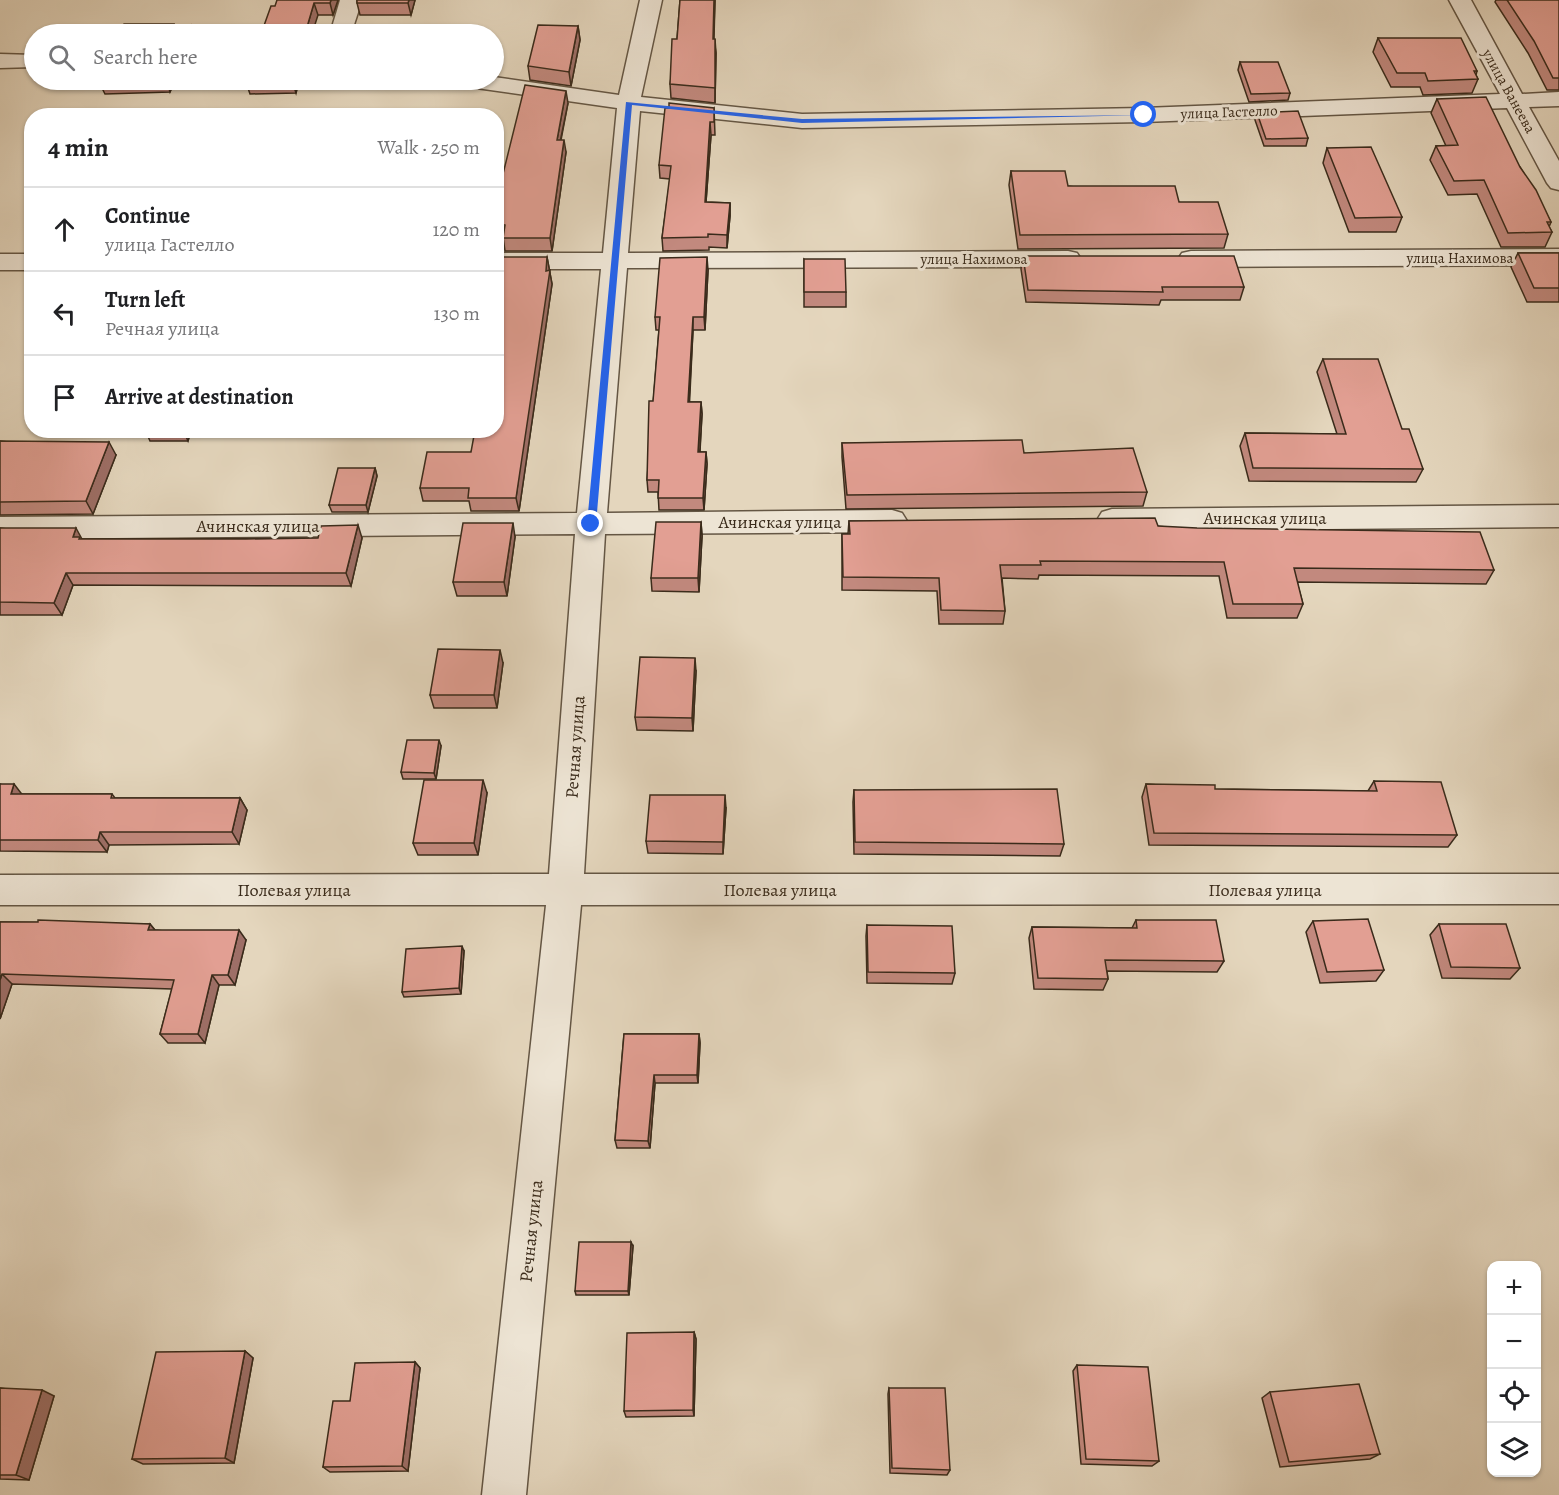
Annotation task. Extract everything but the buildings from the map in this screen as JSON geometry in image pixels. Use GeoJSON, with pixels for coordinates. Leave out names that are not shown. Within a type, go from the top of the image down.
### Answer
{"type":"FeatureCollection","features":[{"type":"Feature","properties":{"kind":"street"},"geometry":{"type":"LineString","coordinates":[[344,24],[351,0]]}},
{"type":"Feature","properties":{"kind":"street","name":"Речная улица"},"geometry":{"type":"LineString","coordinates":[[504,1495],[565,890],[591,524],[629,103],[651,0]]}},
{"type":"Feature","properties":{"kind":"street","name":"улица Ванеева"},"geometry":{"type":"LineString","coordinates":[[1460,0],[1559,183]]}},
{"type":"Feature","properties":{"kind":"street"},"geometry":{"type":"LineString","coordinates":[[0,61],[24,61]]}},
{"type":"Feature","properties":{"kind":"street","name":"улица Гастелло"},"geometry":{"type":"LineString","coordinates":[[504,85],[629,103],[802,121],[1144,115],[1559,99]]}},
{"type":"Feature","properties":{"kind":"street","name":"улица Нахимова"},"geometry":{"type":"LineString","coordinates":[[1164,259],[1559,257]]}},
{"type":"Feature","properties":{"kind":"street","name":"улица Нахимова"},"geometry":{"type":"LineString","coordinates":[[504,261],[1093,259]]}},
{"type":"Feature","properties":{"kind":"street"},"geometry":{"type":"LineString","coordinates":[[0,262],[24,262]]}},
{"type":"Feature","properties":{"kind":"street","name":"Ачинская улица"},"geometry":{"type":"LineString","coordinates":[[1081,520],[1559,516]]}},
{"type":"Feature","properties":{"kind":"street","name":"Ачинская улица"},"geometry":{"type":"LineString","coordinates":[[0,528],[914,521]]}},
{"type":"Feature","properties":{"kind":"street","name":"Полевая улица"},"geometry":{"type":"LineString","coordinates":[[0,890],[1559,889]]}},
{"type":"Feature","properties":{"kind":"route"},"geometry":{"type":"LineString","coordinates":[[591,524],[629,103],[802,121],[1144,115]]}}]}
